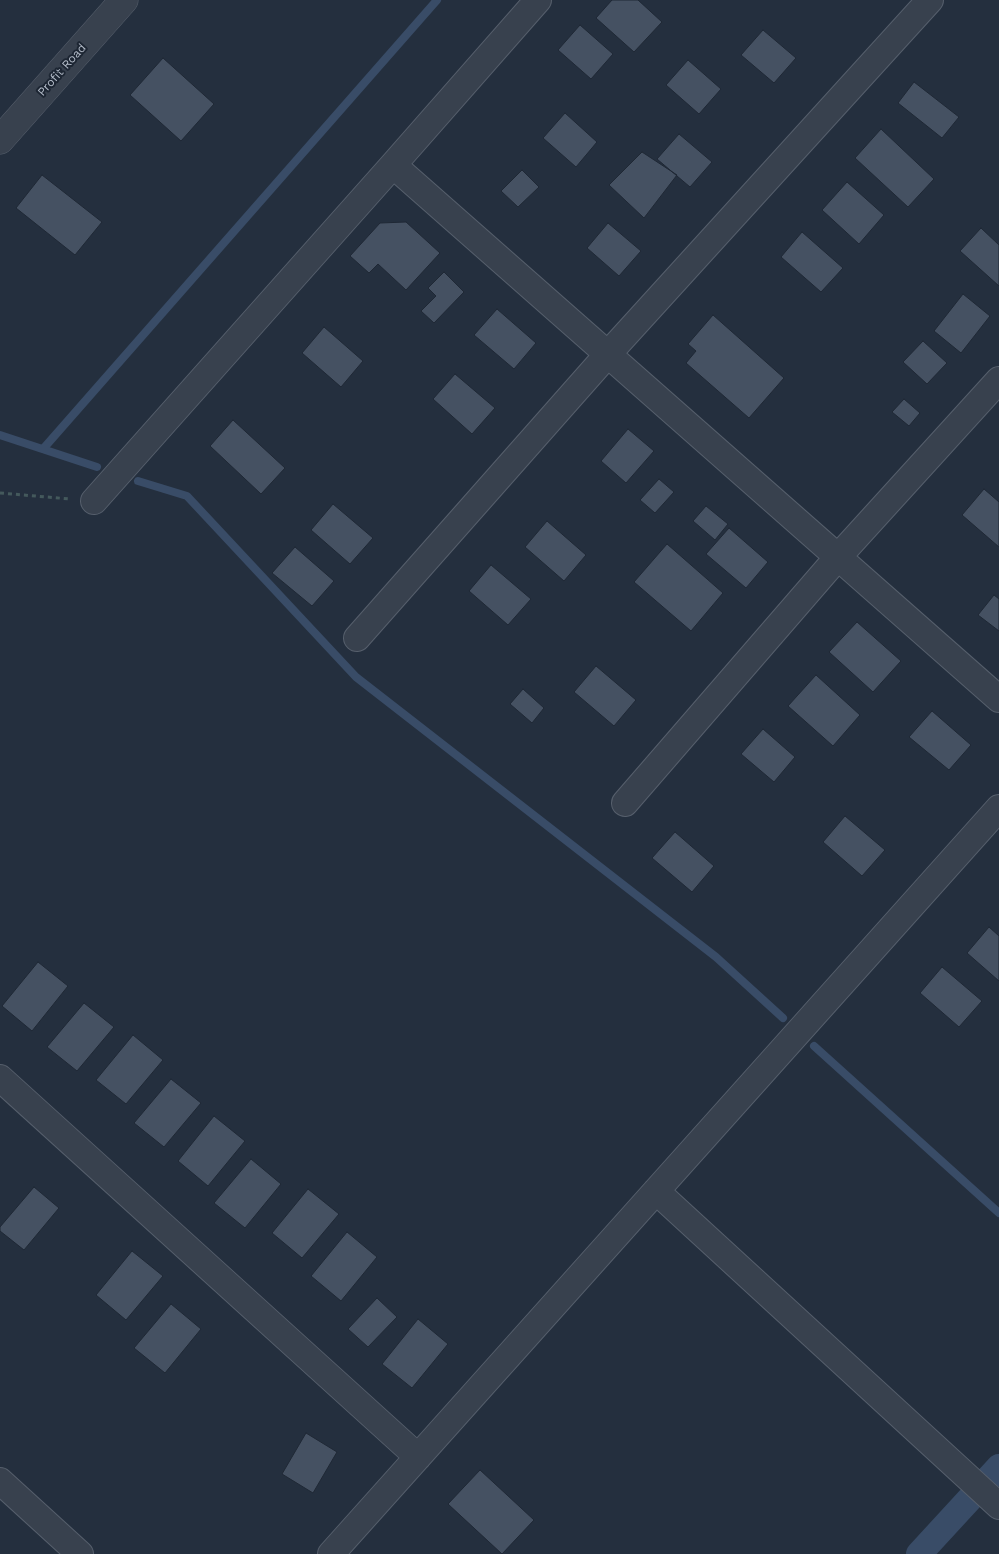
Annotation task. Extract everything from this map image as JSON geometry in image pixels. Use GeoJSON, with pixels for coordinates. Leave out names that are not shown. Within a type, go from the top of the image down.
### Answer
{"type":"FeatureCollection","features":[{"type":"Feature","properties":{"kind":"street","name":"Profit Road"},"geometry":{"type":"LineString","coordinates":[[0,140],[124,0]]}},
{"type":"Feature","properties":{"kind":"street"},"geometry":{"type":"LineString","coordinates":[[94,501],[394,166],[538,0]]}},
{"type":"Feature","properties":{"kind":"street"},"geometry":{"type":"LineString","coordinates":[[357,638],[608,354],[930,0]]}},
{"type":"Feature","properties":{"kind":"street"},"geometry":{"type":"LineString","coordinates":[[394,166],[999,699]]}},
{"type":"Feature","properties":{"kind":"street"},"geometry":{"type":"LineString","coordinates":[[625,803],[838,557],[999,380]]}},
{"type":"Feature","properties":{"kind":"street"},"geometry":{"type":"LineString","coordinates":[[331,1554],[999,808]]}},
{"type":"Feature","properties":{"kind":"street"},"geometry":{"type":"LineString","coordinates":[[0,1078],[418,1456]]}},
{"type":"Feature","properties":{"kind":"street"},"geometry":{"type":"LineString","coordinates":[[656,1191],[999,1506]]}},
{"type":"Feature","properties":{"kind":"street"},"geometry":{"type":"LineString","coordinates":[[0,1481],[80,1554]]}},
{"type":"Feature","properties":{"kind":"path"},"geometry":{"type":"LineString","coordinates":[[0,493],[94,501]]}},
{"type":"Feature","properties":{"kind":"building"},"geometry":{"type":"Polygon","coordinates":[[[612,0],[638,0],[662,22],[634,52],[596,18],[612,0]]]}},
{"type":"Feature","properties":{"kind":"building"},"geometry":{"type":"Polygon","coordinates":[[[580,25],[613,54],[591,79],[558,50],[580,25]]]}},
{"type":"Feature","properties":{"kind":"building"},"geometry":{"type":"Polygon","coordinates":[[[763,30],[796,58],[774,83],[741,55],[763,30]]]}},
{"type":"Feature","properties":{"kind":"building"},"geometry":{"type":"Polygon","coordinates":[[[163,58],[214,104],[181,141],[130,95],[163,58]]]}},
{"type":"Feature","properties":{"kind":"building"},"geometry":{"type":"Polygon","coordinates":[[[688,60],[721,89],[699,114],[666,85],[688,60]]]}},
{"type":"Feature","properties":{"kind":"building"},"geometry":{"type":"Polygon","coordinates":[[[914,82],[959,117],[942,138],[898,103],[914,82]]]}},
{"type":"Feature","properties":{"kind":"building"},"geometry":{"type":"Polygon","coordinates":[[[565,113],[597,142],[576,167],[543,138],[565,113]]]}},
{"type":"Feature","properties":{"kind":"building"},"geometry":{"type":"Polygon","coordinates":[[[881,129],[934,179],[908,207],[855,158],[881,129]]]}},
{"type":"Feature","properties":{"kind":"building"},"geometry":{"type":"Polygon","coordinates":[[[679,134],[712,162],[690,187],[657,159],[679,134]]]}},
{"type":"Feature","properties":{"kind":"building"},"geometry":{"type":"Polygon","coordinates":[[[642,152],[677,175],[644,218],[609,185],[642,152]]]}},
{"type":"Feature","properties":{"kind":"building"},"geometry":{"type":"Polygon","coordinates":[[[522,170],[539,187],[518,207],[501,191],[522,170]]]}},
{"type":"Feature","properties":{"kind":"building"},"geometry":{"type":"Polygon","coordinates":[[[42,175],[102,222],[75,255],[16,208],[42,175]]]}},
{"type":"Feature","properties":{"kind":"building"},"geometry":{"type":"Polygon","coordinates":[[[847,182],[884,215],[859,244],[822,210],[847,182]]]}},
{"type":"Feature","properties":{"kind":"building"},"geometry":{"type":"Polygon","coordinates":[[[406,222],[440,253],[406,290],[378,264],[369,273],[350,256],[380,223],[406,222]]]}},
{"type":"Feature","properties":{"kind":"building"},"geometry":{"type":"Polygon","coordinates":[[[608,223],[641,251],[619,276],[587,248],[608,223]]]}},
{"type":"Feature","properties":{"kind":"building"},"geometry":{"type":"Polygon","coordinates":[[[981,228],[999,245],[999,286],[960,251],[981,228]]]}},
{"type":"Feature","properties":{"kind":"building"},"geometry":{"type":"Polygon","coordinates":[[[802,232],[843,268],[821,292],[781,257],[802,232]]]}},
{"type":"Feature","properties":{"kind":"building"},"geometry":{"type":"Polygon","coordinates":[[[444,272],[464,292],[434,323],[421,311],[436,296],[428,288],[444,272]]]}},
{"type":"Feature","properties":{"kind":"building"},"geometry":{"type":"Polygon","coordinates":[[[963,294],[990,316],[961,353],[934,331],[963,294]]]}},
{"type":"Feature","properties":{"kind":"building"},"geometry":{"type":"Polygon","coordinates":[[[497,309],[536,343],[514,369],[474,335],[497,309]]]}},
{"type":"Feature","properties":{"kind":"building"},"geometry":{"type":"Polygon","coordinates":[[[713,315],[784,378],[749,418],[686,363],[696,351],[688,344],[713,315]]]}},
{"type":"Feature","properties":{"kind":"building"},"geometry":{"type":"Polygon","coordinates":[[[324,327],[363,361],[341,387],[302,353],[324,327]]]}},
{"type":"Feature","properties":{"kind":"building"},"geometry":{"type":"Polygon","coordinates":[[[923,341],[947,363],[927,384],[903,362],[923,341]]]}},
{"type":"Feature","properties":{"kind":"building"},"geometry":{"type":"Polygon","coordinates":[[[455,374],[495,408],[472,434],[433,399],[455,374]]]}},
{"type":"Feature","properties":{"kind":"building"},"geometry":{"type":"Polygon","coordinates":[[[904,399],[920,413],[909,426],[892,412],[904,399]]]}},
{"type":"Feature","properties":{"kind":"building"},"geometry":{"type":"Polygon","coordinates":[[[233,420],[285,468],[261,494],[210,446],[233,420]]]}},
{"type":"Feature","properties":{"kind":"building"},"geometry":{"type":"Polygon","coordinates":[[[628,429],[654,451],[626,483],[601,461],[628,429]]]}},
{"type":"Feature","properties":{"kind":"building"},"geometry":{"type":"Polygon","coordinates":[[[659,479],[674,492],[655,513],[640,500],[659,479]]]}},
{"type":"Feature","properties":{"kind":"building"},"geometry":{"type":"Polygon","coordinates":[[[984,489],[999,502],[999,547],[962,515],[984,489]]]}},
{"type":"Feature","properties":{"kind":"building"},"geometry":{"type":"Polygon","coordinates":[[[333,504],[373,538],[350,564],[311,530],[333,504]]]}},
{"type":"Feature","properties":{"kind":"building"},"geometry":{"type":"Polygon","coordinates":[[[706,506],[728,524],[715,540],[693,521],[706,506]]]}},
{"type":"Feature","properties":{"kind":"building"},"geometry":{"type":"Polygon","coordinates":[[[547,521],[586,555],[564,581],[525,547],[547,521]]]}},
{"type":"Feature","properties":{"kind":"building"},"geometry":{"type":"Polygon","coordinates":[[[729,528],[768,562],[746,588],[706,554],[729,528]]]}},
{"type":"Feature","properties":{"kind":"building"},"geometry":{"type":"Polygon","coordinates":[[[667,544],[723,593],[691,631],[634,582],[667,544]]]}},
{"type":"Feature","properties":{"kind":"building"},"geometry":{"type":"Polygon","coordinates":[[[295,547],[334,581],[312,606],[272,573],[295,547]]]}},
{"type":"Feature","properties":{"kind":"building"},"geometry":{"type":"Polygon","coordinates":[[[491,565],[531,599],[508,625],[469,591],[491,565]]]}},
{"type":"Feature","properties":{"kind":"building"},"geometry":{"type":"Polygon","coordinates":[[[994,595],[999,599],[999,631],[978,615],[994,595]]]}},
{"type":"Feature","properties":{"kind":"building"},"geometry":{"type":"Polygon","coordinates":[[[857,622],[901,661],[873,692],[829,652],[857,622]]]}},
{"type":"Feature","properties":{"kind":"building"},"geometry":{"type":"Polygon","coordinates":[[[596,666],[636,700],[614,726],[574,692],[596,666]]]}},
{"type":"Feature","properties":{"kind":"building"},"geometry":{"type":"Polygon","coordinates":[[[816,675],[860,715],[833,746],[788,706],[816,675]]]}},
{"type":"Feature","properties":{"kind":"building"},"geometry":{"type":"Polygon","coordinates":[[[523,689],[544,708],[532,723],[510,704],[523,689]]]}},
{"type":"Feature","properties":{"kind":"building"},"geometry":{"type":"Polygon","coordinates":[[[932,711],[971,745],[949,770],[909,737],[932,711]]]}},
{"type":"Feature","properties":{"kind":"building"},"geometry":{"type":"Polygon","coordinates":[[[763,729],[795,757],[774,782],[741,754],[763,729]]]}},
{"type":"Feature","properties":{"kind":"building"},"geometry":{"type":"Polygon","coordinates":[[[845,816],[885,850],[862,876],[823,842],[845,816]]]}},
{"type":"Feature","properties":{"kind":"building"},"geometry":{"type":"Polygon","coordinates":[[[675,832],[714,866],[692,892],[652,858],[675,832]]]}},
{"type":"Feature","properties":{"kind":"building"},"geometry":{"type":"Polygon","coordinates":[[[989,927],[999,936],[999,981],[967,953],[989,927]]]}},
{"type":"Feature","properties":{"kind":"building"},"geometry":{"type":"Polygon","coordinates":[[[38,962],[68,986],[32,1031],[2,1006],[38,962]]]}},
{"type":"Feature","properties":{"kind":"building"},"geometry":{"type":"Polygon","coordinates":[[[942,967],[982,1001],[959,1027],[920,993],[942,967]]]}},
{"type":"Feature","properties":{"kind":"building"},"geometry":{"type":"Polygon","coordinates":[[[84,1003],[114,1027],[77,1071],[47,1047],[84,1003]]]}},
{"type":"Feature","properties":{"kind":"building"},"geometry":{"type":"Polygon","coordinates":[[[133,1035],[163,1060],[126,1104],[96,1080],[133,1035]]]}},
{"type":"Feature","properties":{"kind":"building"},"geometry":{"type":"Polygon","coordinates":[[[171,1079],[201,1103],[164,1147],[134,1123],[171,1079]]]}},
{"type":"Feature","properties":{"kind":"building"},"geometry":{"type":"Polygon","coordinates":[[[214,1116],[245,1141],[208,1186],[178,1161],[214,1116]]]}},
{"type":"Feature","properties":{"kind":"building"},"geometry":{"type":"Polygon","coordinates":[[[251,1159],[281,1184],[245,1228],[214,1203],[251,1159]]]}},
{"type":"Feature","properties":{"kind":"building"},"geometry":{"type":"Polygon","coordinates":[[[34,1187],[59,1208],[24,1250],[0,1231],[0,1227],[34,1187]]]}},
{"type":"Feature","properties":{"kind":"building"},"geometry":{"type":"Polygon","coordinates":[[[308,1189],[339,1214],[302,1258],[272,1233],[308,1189]]]}},
{"type":"Feature","properties":{"kind":"building"},"geometry":{"type":"Polygon","coordinates":[[[347,1232],[377,1257],[341,1301],[311,1276],[347,1232]]]}},
{"type":"Feature","properties":{"kind":"building"},"geometry":{"type":"Polygon","coordinates":[[[132,1251],[163,1276],[126,1320],[96,1295],[132,1251]]]}},
{"type":"Feature","properties":{"kind":"building"},"geometry":{"type":"Polygon","coordinates":[[[377,1298],[397,1317],[368,1347],[348,1329],[377,1298]]]}},
{"type":"Feature","properties":{"kind":"building"},"geometry":{"type":"Polygon","coordinates":[[[171,1304],[201,1329],[165,1373],[134,1348],[171,1304]]]}},
{"type":"Feature","properties":{"kind":"building"},"geometry":{"type":"Polygon","coordinates":[[[418,1319],[448,1344],[412,1388],[382,1364],[418,1319]]]}},
{"type":"Feature","properties":{"kind":"building"},"geometry":{"type":"Polygon","coordinates":[[[306,1433],[337,1452],[313,1493],[282,1474],[306,1433]]]}},
{"type":"Feature","properties":{"kind":"building"},"geometry":{"type":"Polygon","coordinates":[[[480,1470],[534,1520],[502,1554],[448,1504],[480,1470]]]}},
{"type":"Feature","properties":{"kind":"waterway"},"geometry":{"type":"LineString","coordinates":[[43,449],[437,0]]}},
{"type":"Feature","properties":{"kind":"waterway"},"geometry":{"type":"LineString","coordinates":[[0,435],[97,467]]}},
{"type":"Feature","properties":{"kind":"waterway"},"geometry":{"type":"LineString","coordinates":[[138,481],[187,496],[356,677],[716,957],[783,1018]]}},
{"type":"Feature","properties":{"kind":"waterway"},"geometry":{"type":"LineString","coordinates":[[814,1046],[999,1213]]}},
{"type":"Feature","properties":{"kind":"waterway"},"geometry":{"type":"LineString","coordinates":[[919,1554],[999,1467]]}}]}
